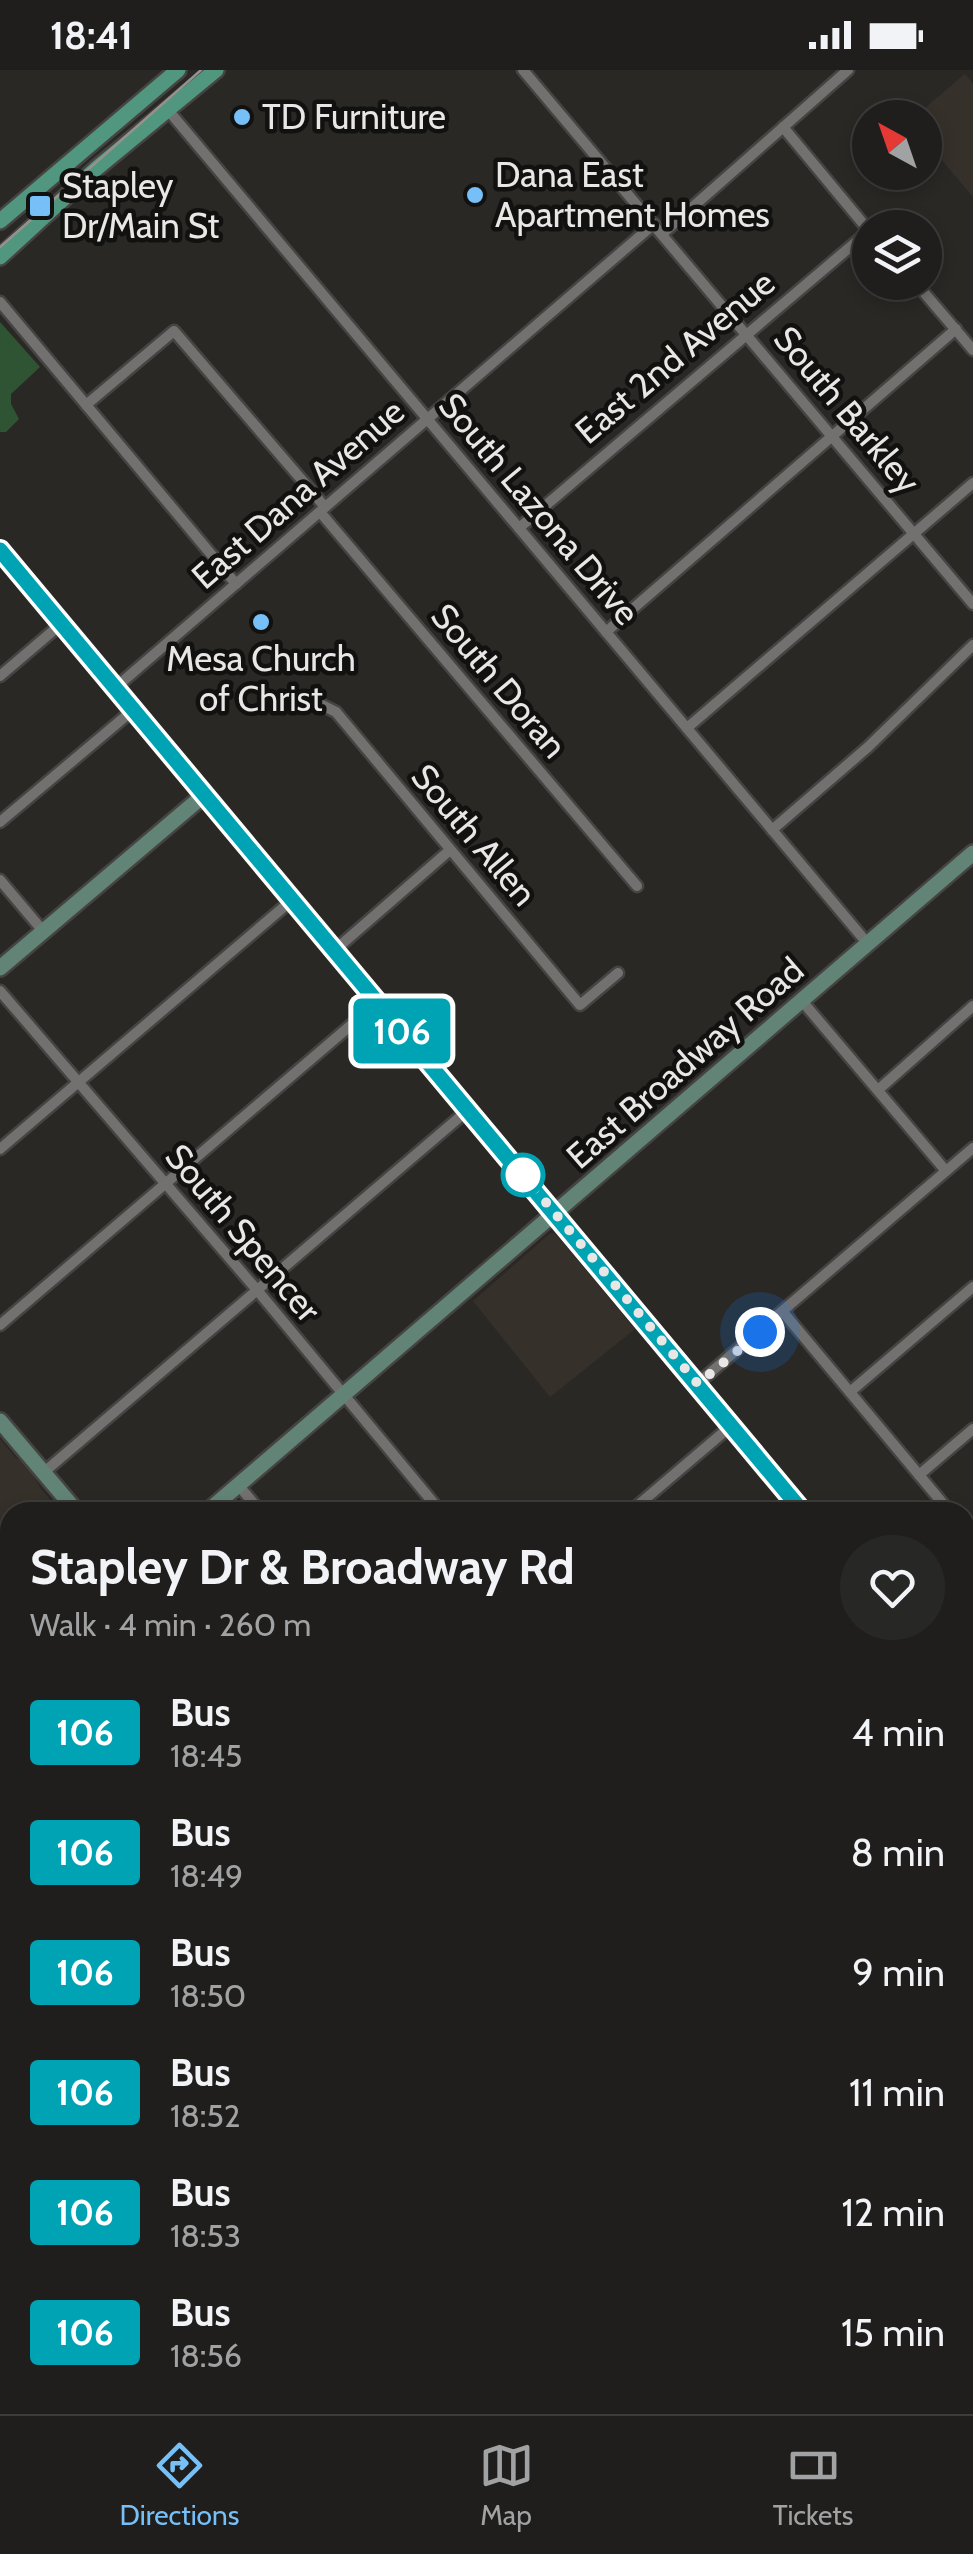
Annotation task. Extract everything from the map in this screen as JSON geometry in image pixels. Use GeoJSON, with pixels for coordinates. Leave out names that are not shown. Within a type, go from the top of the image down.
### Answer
{"type":"FeatureCollection","features":[{"type":"Feature","properties":{"kind":"main road"},"geometry":{"type":"LineString","coordinates":[[0,220],[178,70]]}},
{"type":"Feature","properties":{"kind":"main road"},"geometry":{"type":"LineString","coordinates":[[0,257],[98,168],[216,70]]}},
{"type":"Feature","properties":{"kind":"main road"},"geometry":{"type":"LineString","coordinates":[[0,550],[795,1502]]}},
{"type":"Feature","properties":{"kind":"main road"},"geometry":{"type":"LineString","coordinates":[[0,968],[204,795]]}},
{"type":"Feature","properties":{"kind":"main road","name":"East Broadway Road"},"geometry":{"type":"LineString","coordinates":[[219,1502],[973,853]]}},
{"type":"Feature","properties":{"kind":"main road"},"geometry":{"type":"LineString","coordinates":[[0,1421],[68,1502]]}},
{"type":"Feature","properties":{"kind":"street"},"geometry":{"type":"LineString","coordinates":[[662,234],[848,70]]}},
{"type":"Feature","properties":{"kind":"street","name":"South Barkley"},"geometry":{"type":"LineString","coordinates":[[526,71],[973,604]]}},
{"type":"Feature","properties":{"kind":"street","name":"South Lazona Drive"},"geometry":{"type":"LineString","coordinates":[[168,110],[868,944]]}},
{"type":"Feature","properties":{"kind":"street"},"geometry":{"type":"LineString","coordinates":[[783,127],[852,210]]}},
{"type":"Feature","properties":{"kind":"street","name":"East Dana Avenue"},"geometry":{"type":"LineString","coordinates":[[115,688],[654,224]]}},
{"type":"Feature","properties":{"kind":"street","name":"East 2nd Avenue"},"geometry":{"type":"LineString","coordinates":[[518,528],[852,247]]}},
{"type":"Feature","properties":{"kind":"street"},"geometry":{"type":"LineString","coordinates":[[930,300],[973,350]]}},
{"type":"Feature","properties":{"kind":"street"},"geometry":{"type":"LineString","coordinates":[[0,302],[236,584]]}},
{"type":"Feature","properties":{"kind":"street"},"geometry":{"type":"LineString","coordinates":[[606,632],[956,329]]}},
{"type":"Feature","properties":{"kind":"street","name":"South Doran"},"geometry":{"type":"LineString","coordinates":[[86,405],[174,331],[637,886]]}},
{"type":"Feature","properties":{"kind":"street"},"geometry":{"type":"LineString","coordinates":[[687,728],[973,484]]}},
{"type":"Feature","properties":{"kind":"street"},"geometry":{"type":"LineString","coordinates":[[0,676],[62,624]]}},
{"type":"Feature","properties":{"kind":"street"},"geometry":{"type":"LineString","coordinates":[[772,830],[868,747],[973,645]]}},
{"type":"Feature","properties":{"kind":"street","name":"South Allen"},"geometry":{"type":"LineString","coordinates":[[322,705],[336,712],[580,1005],[618,973]]}},
{"type":"Feature","properties":{"kind":"street"},"geometry":{"type":"LineString","coordinates":[[0,822],[133,710]]}},
{"type":"Feature","properties":{"kind":"street"},"geometry":{"type":"LineString","coordinates":[[335,950],[450,850]]}},
{"type":"Feature","properties":{"kind":"street"},"geometry":{"type":"LineString","coordinates":[[0,880],[43,931]]}},
{"type":"Feature","properties":{"kind":"street"},"geometry":{"type":"LineString","coordinates":[[0,1149],[292,900]]}},
{"type":"Feature","properties":{"kind":"street","name":"South Spencer"},"geometry":{"type":"LineString","coordinates":[[0,992],[257,1290],[433,1502]]}},
{"type":"Feature","properties":{"kind":"street"},"geometry":{"type":"LineString","coordinates":[[802,1001],[946,1171]]}},
{"type":"Feature","properties":{"kind":"street"},"geometry":{"type":"LineString","coordinates":[[0,1324],[378,1002]]}},
{"type":"Feature","properties":{"kind":"street"},"geometry":{"type":"LineString","coordinates":[[878,1090],[973,1006]]}},
{"type":"Feature","properties":{"kind":"street"},"geometry":{"type":"LineString","coordinates":[[43,1472],[468,1110]]}},
{"type":"Feature","properties":{"kind":"street"},"geometry":{"type":"LineString","coordinates":[[698,1384],[973,1148]]}},
{"type":"Feature","properties":{"kind":"street"},"geometry":{"type":"LineString","coordinates":[[850,1392],[973,1287]]}},
{"type":"Feature","properties":{"kind":"street"},"geometry":{"type":"LineString","coordinates":[[783,1312],[942,1502]]}},
{"type":"Feature","properties":{"kind":"street"},"geometry":{"type":"LineString","coordinates":[[642,1502],[732,1425]]}},
{"type":"Feature","properties":{"kind":"street"},"geometry":{"type":"LineString","coordinates":[[919,1475],[973,1429]]}},
{"type":"Feature","properties":{"kind":"street"},"geometry":{"type":"LineString","coordinates":[[239,1486],[253,1502]]}},
{"type":"Feature","properties":{"kind":"shaded area"},"geometry":{"type":"Polygon","coordinates":[[[965,74],[973,84],[973,197],[942,160],[942,100],[934,100],[965,74]]]}},
{"type":"Feature","properties":{"kind":"shaded area"},"geometry":{"type":"Polygon","coordinates":[[[555,1233],[635,1329],[550,1397],[473,1301],[549,1234],[555,1233]]]}},
{"type":"Feature","properties":{"kind":"shaded area"},"geometry":{"type":"Polygon","coordinates":[[[0,1439],[16,1458],[27,1464],[52,1502],[0,1502],[0,1439]]]}},
{"type":"Feature","properties":{"kind":"green space"},"geometry":{"type":"Polygon","coordinates":[[[0,322],[40,367],[11,394],[11,404],[19,419],[6,432],[0,432],[0,322]]]}},
{"type":"Feature","properties":{"kind":"tram line"},"geometry":{"type":"LineString","coordinates":[[0,247],[201,70]]}},
{"type":"Feature","properties":{"kind":"bus line","name":"106"},"geometry":{"type":"LineString","coordinates":[[0,550],[795,1502]]}},
{"type":"Feature","properties":{"kind":"place","name":"TD Furniture"},"geometry":{"type":"Point","coordinates":[242,117]}},
{"type":"Feature","properties":{"kind":"place","name":"Dana East Apartment Homes"},"geometry":{"type":"Point","coordinates":[475,195]}},
{"type":"Feature","properties":{"kind":"place","name":"Stapley Dr/Main St"},"geometry":{"type":"Point","coordinates":[40,206]}},
{"type":"Feature","properties":{"kind":"place","name":"Mesa Church of Christ"},"geometry":{"type":"Point","coordinates":[261,622]}},
{"type":"Feature","properties":{"kind":"route"},"geometry":{"type":"LineString","coordinates":[[523,1175],[698,1384],[760,1332]]}}]}
